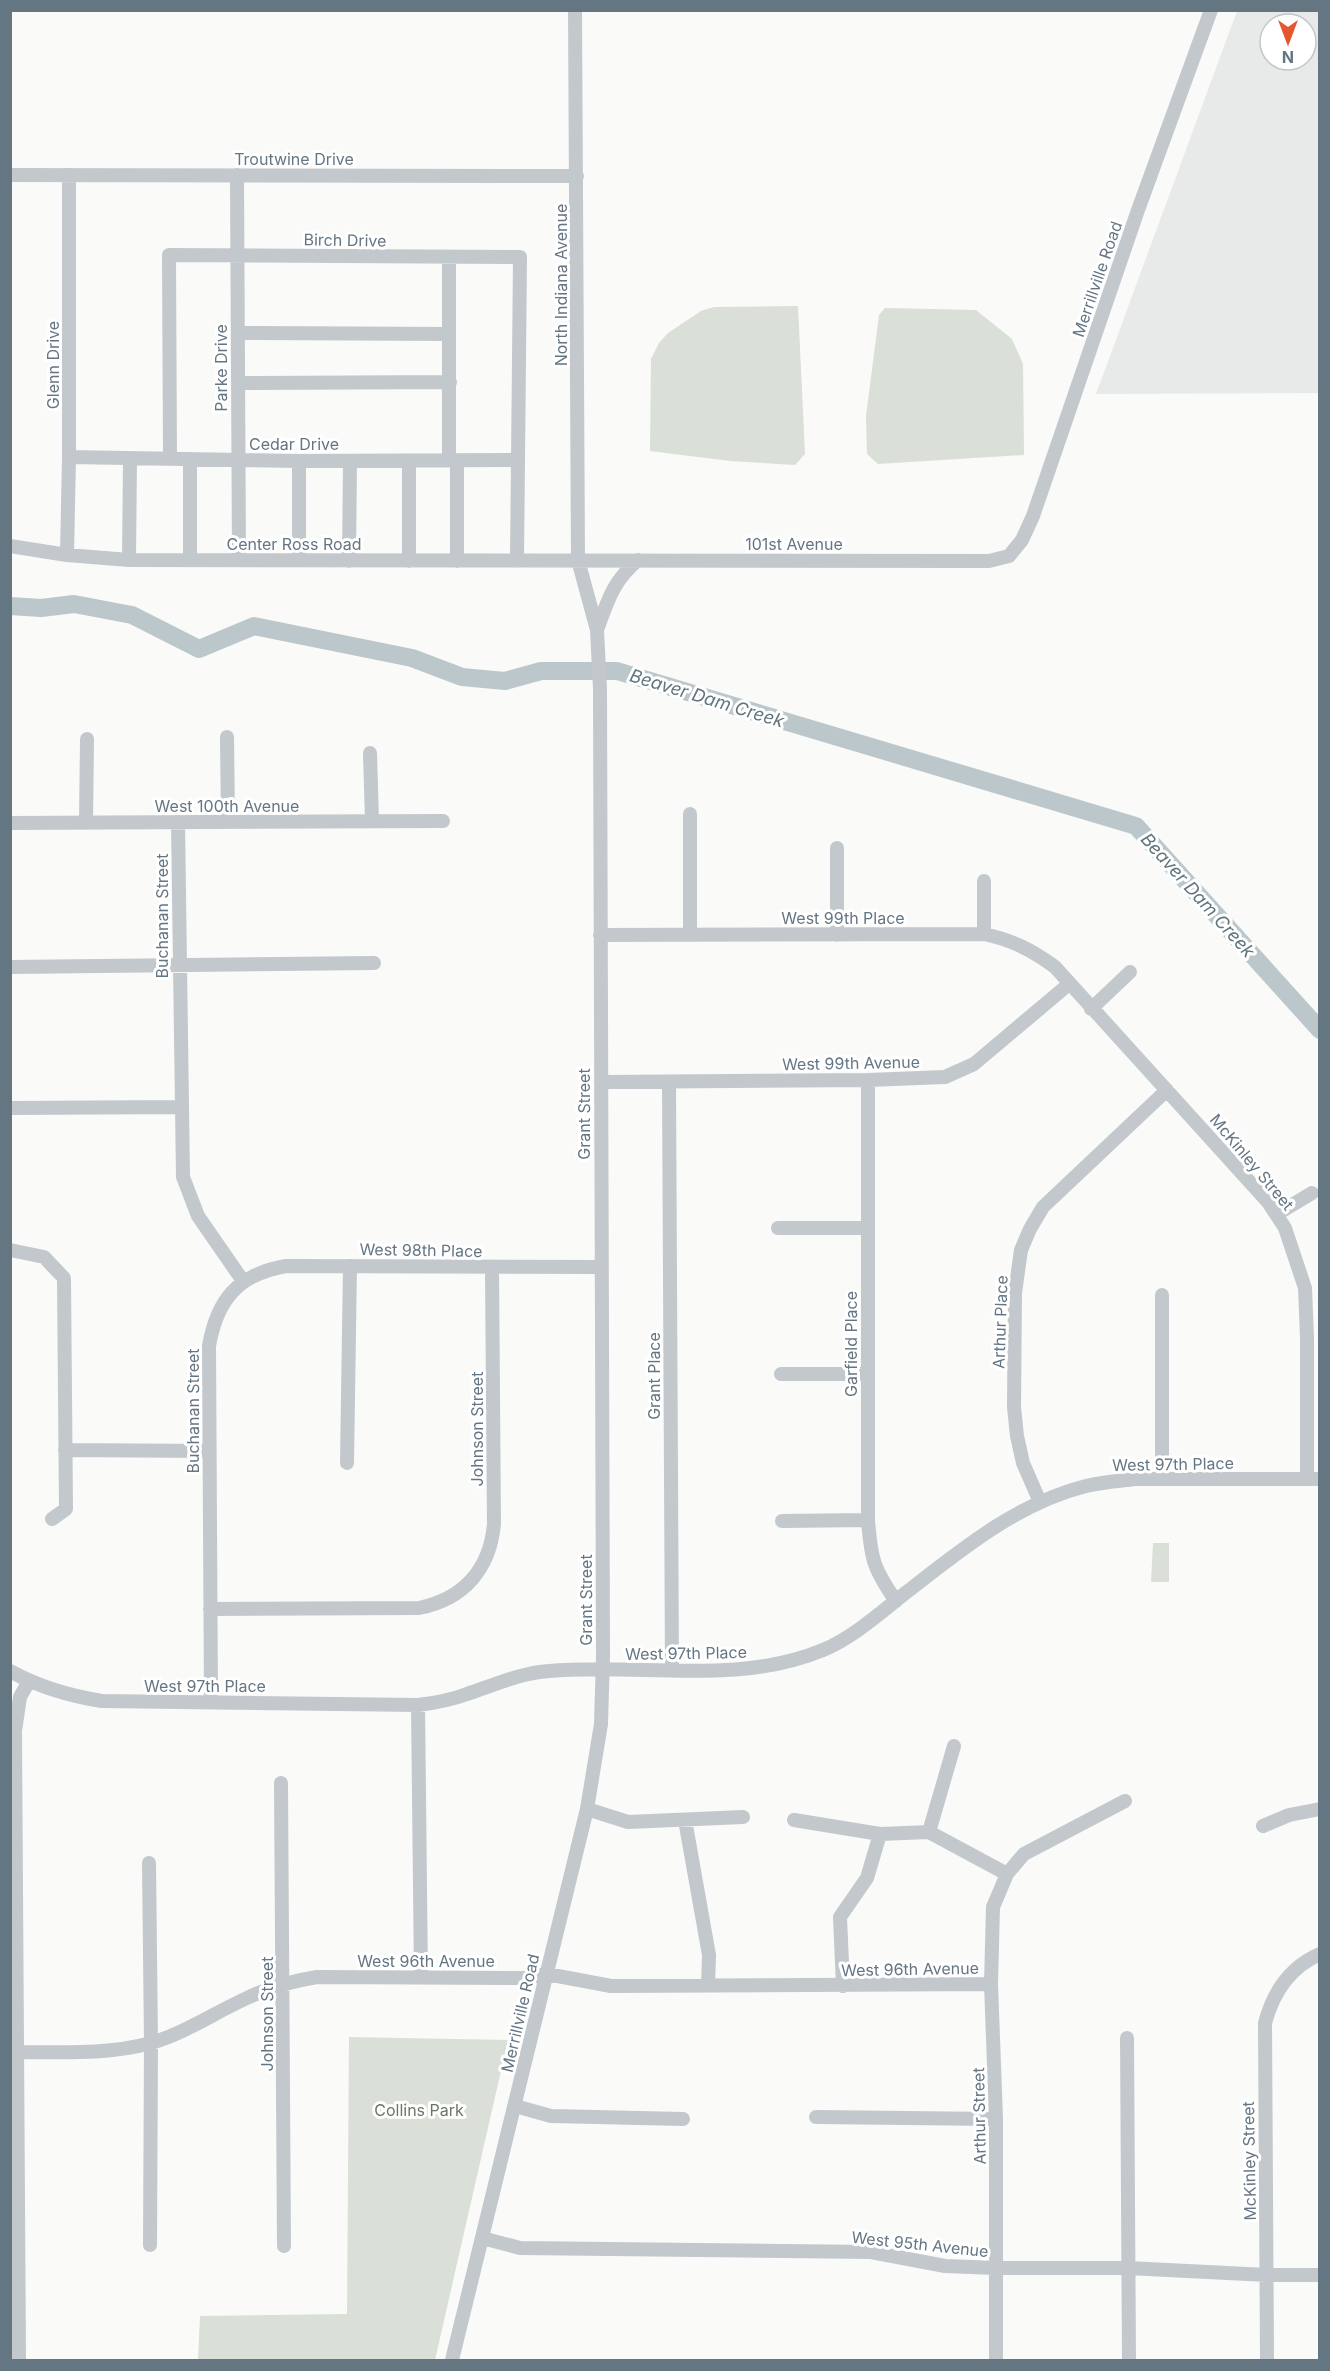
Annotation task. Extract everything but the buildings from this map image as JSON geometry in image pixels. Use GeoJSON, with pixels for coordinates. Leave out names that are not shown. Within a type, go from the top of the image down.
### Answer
{"type":"FeatureCollection","features":[{"type":"Feature","properties":{"kind":"street","name":"North Indiana Avenue"},"geometry":{"type":"LineString","coordinates":[[575,10],[578,560]]}},
{"type":"Feature","properties":{"kind":"street","name":"Merrillville Road"},"geometry":{"type":"LineString","coordinates":[[1009,556],[1022,540],[1033,516],[1138,210],[1211,10]]}},
{"type":"Feature","properties":{"kind":"street","name":"Troutwine Drive"},"geometry":{"type":"LineString","coordinates":[[10,175],[577,176]]}},
{"type":"Feature","properties":{"kind":"street","name":"Glenn Drive"},"geometry":{"type":"LineString","coordinates":[[67,555],[69,175]]}},
{"type":"Feature","properties":{"kind":"street","name":"Parke Drive"},"geometry":{"type":"LineString","coordinates":[[237,175],[239,560]]}},
{"type":"Feature","properties":{"kind":"street","name":"Birch Drive"},"geometry":{"type":"LineString","coordinates":[[170,459],[169,255],[237,255],[520,257],[518,460]]}},
{"type":"Feature","properties":{"kind":"street"},"geometry":{"type":"LineString","coordinates":[[449,257],[450,382],[457,561]]}},
{"type":"Feature","properties":{"kind":"street"},"geometry":{"type":"LineString","coordinates":[[237,333],[449,334]]}},
{"type":"Feature","properties":{"kind":"street"},"geometry":{"type":"LineString","coordinates":[[238,383],[450,382]]}},
{"type":"Feature","properties":{"kind":"street","name":"Cedar Drive"},"geometry":{"type":"LineString","coordinates":[[69,457],[299,461],[518,460]]}},
{"type":"Feature","properties":{"kind":"street"},"geometry":{"type":"LineString","coordinates":[[129,560],[130,459]]}},
{"type":"Feature","properties":{"kind":"street"},"geometry":{"type":"LineString","coordinates":[[190,459],[190,560]]}},
{"type":"Feature","properties":{"kind":"street"},"geometry":{"type":"LineString","coordinates":[[517,561],[518,460]]}},
{"type":"Feature","properties":{"kind":"street"},"geometry":{"type":"LineString","coordinates":[[299,461],[299,560]]}},
{"type":"Feature","properties":{"kind":"street"},"geometry":{"type":"LineString","coordinates":[[349,561],[350,461]]}},
{"type":"Feature","properties":{"kind":"street"},"geometry":{"type":"LineString","coordinates":[[409,461],[409,561]]}},
{"type":"Feature","properties":{"kind":"street","name":"Center Ross Road"},"geometry":{"type":"LineString","coordinates":[[10,546],[67,555],[129,560],[578,560]]}},
{"type":"Feature","properties":{"kind":"street","name":"101st Avenue"},"geometry":{"type":"LineString","coordinates":[[578,560],[990,561],[1009,556]]}},
{"type":"Feature","properties":{"kind":"street","name":"Grant Street"},"geometry":{"type":"LineString","coordinates":[[578,560],[597,630],[600,689],[603,1670]]}},
{"type":"Feature","properties":{"kind":"street"},"geometry":{"type":"LineString","coordinates":[[597,630],[610,593],[622,573],[638,560]]}},
{"type":"Feature","properties":{"kind":"street"},"geometry":{"type":"LineString","coordinates":[[227,737],[228,822]]}},
{"type":"Feature","properties":{"kind":"street"},"geometry":{"type":"LineString","coordinates":[[86,823],[87,739]]}},
{"type":"Feature","properties":{"kind":"street"},"geometry":{"type":"LineString","coordinates":[[370,753],[372,821]]}},
{"type":"Feature","properties":{"kind":"street"},"geometry":{"type":"LineString","coordinates":[[690,814],[690,936]]}},
{"type":"Feature","properties":{"kind":"street","name":"West 100th Avenue"},"geometry":{"type":"LineString","coordinates":[[10,823],[443,820]]}},
{"type":"Feature","properties":{"kind":"street","name":"Buchanan Street"},"geometry":{"type":"LineString","coordinates":[[178,822],[183,1178],[198,1216],[243,1281],[221,1306],[212,1327],[209,1346],[211,1702]]}},
{"type":"Feature","properties":{"kind":"street"},"geometry":{"type":"LineString","coordinates":[[837,848],[837,935]]}},
{"type":"Feature","properties":{"kind":"street"},"geometry":{"type":"LineString","coordinates":[[984,880],[984,934]]}},
{"type":"Feature","properties":{"kind":"street","name":"West 99th Place"},"geometry":{"type":"LineString","coordinates":[[600,936],[984,934],[1006,939],[1035,952],[1055,968],[1069,984]]}},
{"type":"Feature","properties":{"kind":"street"},"geometry":{"type":"LineString","coordinates":[[10,967],[374,963]]}},
{"type":"Feature","properties":{"kind":"street"},"geometry":{"type":"LineString","coordinates":[[1091,1009],[1130,972]]}},
{"type":"Feature","properties":{"kind":"street","name":"McKinley Street"},"geometry":{"type":"LineString","coordinates":[[1069,984],[1277,1214],[1288,1237],[1305,1288],[1313,1479]]}},
{"type":"Feature","properties":{"kind":"street","name":"West 99th Avenue"},"geometry":{"type":"LineString","coordinates":[[601,1082],[868,1080],[945,1077],[974,1064],[1069,984]]}},
{"type":"Feature","properties":{"kind":"street","name":"Garfield Place"},"geometry":{"type":"LineString","coordinates":[[868,1080],[868,1520],[871,1551],[877,1574],[896,1601]]}},
{"type":"Feature","properties":{"kind":"street","name":"Grant Place"},"geometry":{"type":"LineString","coordinates":[[669,1082],[672,1670]]}},
{"type":"Feature","properties":{"kind":"street","name":"Arthur Place"},"geometry":{"type":"LineString","coordinates":[[1040,1502],[1023,1463],[1014,1407],[1015,1293],[1022,1250],[1030,1229],[1043,1207],[1167,1090]]}},
{"type":"Feature","properties":{"kind":"street"},"geometry":{"type":"LineString","coordinates":[[10,1108],[181,1107]]}},
{"type":"Feature","properties":{"kind":"street"},"geometry":{"type":"LineString","coordinates":[[1277,1214],[1312,1193]]}},
{"type":"Feature","properties":{"kind":"street"},"geometry":{"type":"LineString","coordinates":[[778,1228],[867,1228]]}},
{"type":"Feature","properties":{"kind":"street"},"geometry":{"type":"LineString","coordinates":[[10,1250],[44,1257],[64,1278],[66,1509],[52,1519]]}},
{"type":"Feature","properties":{"kind":"street","name":"West 98th Place"},"geometry":{"type":"LineString","coordinates":[[243,1281],[266,1269],[286,1266],[602,1267]]}},
{"type":"Feature","properties":{"kind":"street"},"geometry":{"type":"LineString","coordinates":[[347,1463],[350,1266]]}},
{"type":"Feature","properties":{"kind":"street","name":"Johnson Street"},"geometry":{"type":"LineString","coordinates":[[210,1609],[419,1608],[436,1605],[452,1597],[468,1584],[485,1562],[490,1550],[494,1524],[492,1267]]}},
{"type":"Feature","properties":{"kind":"street"},"geometry":{"type":"LineString","coordinates":[[1162,1295],[1162,1478]]}},
{"type":"Feature","properties":{"kind":"street"},"geometry":{"type":"LineString","coordinates":[[781,1374],[868,1374]]}},
{"type":"Feature","properties":{"kind":"street"},"geometry":{"type":"LineString","coordinates":[[65,1450],[209,1451]]}},
{"type":"Feature","properties":{"kind":"street","name":"West 97th Place"},"geometry":{"type":"LineString","coordinates":[[10,1671],[29,1681],[76,1696],[102,1701],[418,1705],[443,1701],[501,1681],[534,1673],[751,1669],[794,1661],[844,1640],[1002,1522],[1040,1502],[1069,1491],[1106,1482],[1162,1478],[1313,1479]]}},
{"type":"Feature","properties":{"kind":"street"},"geometry":{"type":"LineString","coordinates":[[782,1521],[868,1520]]}},
{"type":"Feature","properties":{"kind":"street","name":"Merrillville Road"},"geometry":{"type":"LineString","coordinates":[[452,2361],[587,1809],[601,1724],[603,1670]]}},
{"type":"Feature","properties":{"kind":"street"},"geometry":{"type":"LineString","coordinates":[[19,2361],[15,2240],[17,2052],[14,1982],[15,1731],[21,1697],[29,1681]]}},
{"type":"Feature","properties":{"kind":"street"},"geometry":{"type":"LineString","coordinates":[[418,1705],[421,1978]]}},
{"type":"Feature","properties":{"kind":"street"},"geometry":{"type":"LineString","coordinates":[[929,1832],[954,1746]]}},
{"type":"Feature","properties":{"kind":"street","name":"Johnson Street"},"geometry":{"type":"LineString","coordinates":[[281,1783],[284,2246]]}},
{"type":"Feature","properties":{"kind":"street","name":"Arthur Street"},"geometry":{"type":"LineString","coordinates":[[996,2361],[996,2119],[991,1984],[993,1907],[1008,1874],[1024,1854],[1125,1801]]}},
{"type":"Feature","properties":{"kind":"street"},"geometry":{"type":"LineString","coordinates":[[587,1809],[628,1822],[743,1817]]}},
{"type":"Feature","properties":{"kind":"street"},"geometry":{"type":"LineString","coordinates":[[1263,1826],[1289,1815],[1320,1809]]}},
{"type":"Feature","properties":{"kind":"street"},"geometry":{"type":"LineString","coordinates":[[685,1820],[709,1955],[708,1986]]}},
{"type":"Feature","properties":{"kind":"street"},"geometry":{"type":"LineString","coordinates":[[794,1820],[880,1834],[929,1832],[1008,1874]]}},
{"type":"Feature","properties":{"kind":"street"},"geometry":{"type":"LineString","coordinates":[[843,1986],[840,1917],[867,1878],[880,1834]]}},
{"type":"Feature","properties":{"kind":"street"},"geometry":{"type":"LineString","coordinates":[[149,1863],[150,2245]]}},
{"type":"Feature","properties":{"kind":"street","name":"McKinley Street"},"geometry":{"type":"LineString","coordinates":[[1267,2361],[1265,2023],[1279,1988],[1294,1971],[1320,1954]]}},
{"type":"Feature","properties":{"kind":"street","name":"West 96th Avenue"},"geometry":{"type":"LineString","coordinates":[[17,2052],[107,2052],[151,2043],[202,2023],[246,1998],[284,1983],[317,1977],[524,1978],[547,1974],[611,1986],[991,1984]]}},
{"type":"Feature","properties":{"kind":"street"},"geometry":{"type":"LineString","coordinates":[[1127,2038],[1129,2361]]}},
{"type":"Feature","properties":{"kind":"street"},"geometry":{"type":"LineString","coordinates":[[515,2106],[551,2116],[683,2119]]}},
{"type":"Feature","properties":{"kind":"street"},"geometry":{"type":"LineString","coordinates":[[816,2117],[996,2119]]}},
{"type":"Feature","properties":{"kind":"street","name":"West 95th Avenue"},"geometry":{"type":"LineString","coordinates":[[482,2238],[520,2248],[871,2252],[945,2266],[1128,2268],[1267,2275],[1320,2275]]}},
{"type":"Feature","properties":{"kind":"shaded area"},"geometry":{"type":"Polygon","coordinates":[[[1237,11],[1319,11],[1319,393],[1096,394],[1237,11]]]}},
{"type":"Feature","properties":{"kind":"green space"},"geometry":{"type":"Polygon","coordinates":[[[798,306],[805,454],[795,465],[730,461],[650,451],[651,359],[659,343],[668,333],[701,311],[714,307],[798,306]]]}},
{"type":"Feature","properties":{"kind":"green space"},"geometry":{"type":"Polygon","coordinates":[[[885,308],[976,310],[1012,339],[1023,364],[1024,455],[878,464],[867,454],[866,416],[879,315],[885,308]]]}},
{"type":"Feature","properties":{"kind":"green space"},"geometry":{"type":"Polygon","coordinates":[[[1153,1543],[1169,1543],[1169,1582],[1151,1582],[1153,1543]]]}},
{"type":"Feature","properties":{"kind":"green space","name":"Collins Park"},"geometry":{"type":"Polygon","coordinates":[[[349,2037],[508,2040],[435,2360],[198,2360],[200,2316],[347,2314],[349,2037]]]}},
{"type":"Feature","properties":{"kind":"waterway","name":"Beaver Dam Creek"},"geometry":{"type":"LineString","coordinates":[[10,606],[41,608],[74,604],[132,615],[199,649],[254,626],[412,658],[462,677],[505,681],[541,671],[617,671],[1136,826],[1320,1030]]}}]}
